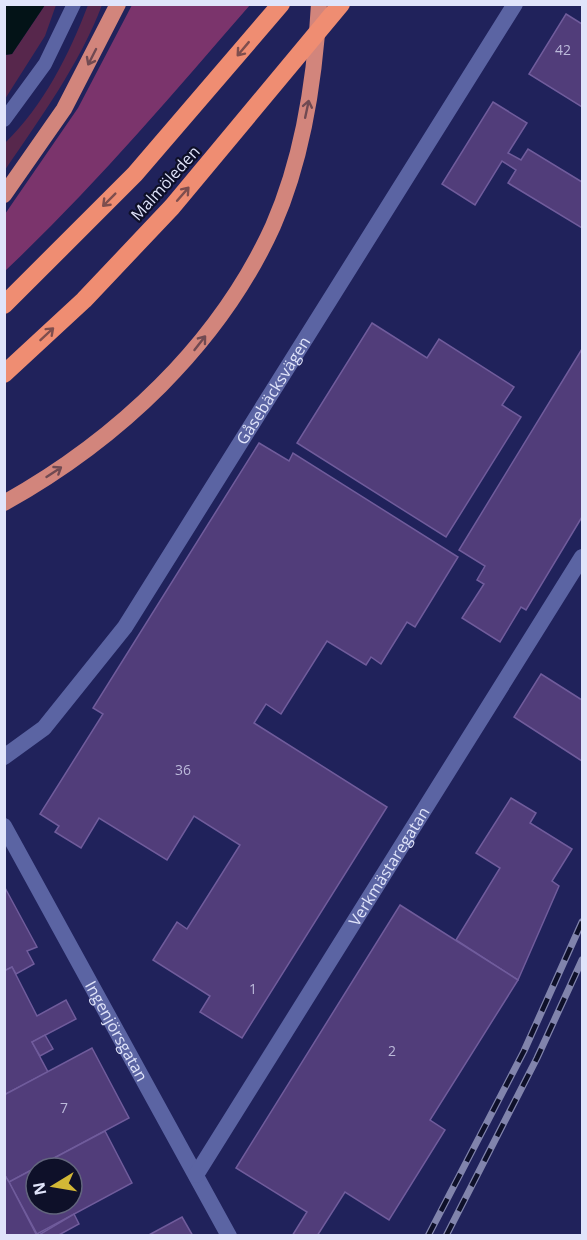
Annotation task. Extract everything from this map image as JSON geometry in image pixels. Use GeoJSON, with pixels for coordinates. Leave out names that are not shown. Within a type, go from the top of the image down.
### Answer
{"type":"FeatureCollection","features":[{"type":"Feature","properties":{"kind":"highway"},"geometry":{"type":"LineString","coordinates":[[4,195],[64,109],[118,4]]}},
{"type":"Feature","properties":{"kind":"highway","name":"Malmöleden"},"geometry":{"type":"LineString","coordinates":[[4,305],[135,174],[281,4]]}},
{"type":"Feature","properties":{"kind":"highway"},"geometry":{"type":"LineString","coordinates":[[4,503],[67,463],[122,421],[187,360],[219,319],[248,274],[273,226],[294,166],[310,96],[319,4]]}},
{"type":"Feature","properties":{"kind":"highway","name":"Malmöleden"},"geometry":{"type":"LineString","coordinates":[[4,374],[84,300],[172,207],[340,4]]}},
{"type":"Feature","properties":{"kind":"street","name":"Gåsebäcksvägen"},"geometry":{"type":"LineString","coordinates":[[4,757],[44,728],[124,627],[515,4]]}},
{"type":"Feature","properties":{"kind":"street","name":"Verkmästaregatan"},"geometry":{"type":"LineString","coordinates":[[196,1175],[582,557]]}},
{"type":"Feature","properties":{"kind":"street","name":"Ingenjörsgatan"},"geometry":{"type":"LineString","coordinates":[[4,825],[229,1236]]}},
{"type":"Feature","properties":{"kind":"lane"},"geometry":{"type":"LineString","coordinates":[[4,120],[45,64],[74,4]]}},
{"type":"Feature","properties":{"kind":"shaded area"},"geometry":{"type":"Polygon","coordinates":[[[5,4],[45,5],[12,54],[5,55],[5,4]]]}},
{"type":"Feature","properties":{"kind":"shaded area"},"geometry":{"type":"Polygon","coordinates":[[[45,5],[56,5],[45,36],[5,99],[5,55],[12,54],[45,5]]]}},
{"type":"Feature","properties":{"kind":"shaded area"},"geometry":{"type":"Polygon","coordinates":[[[88,5],[102,5],[82,49],[71,70],[5,170],[5,143],[32,112],[54,78],[64,61],[88,5]]]}},
{"type":"Feature","properties":{"kind":"shaded area"},"geometry":{"type":"Polygon","coordinates":[[[132,5],[250,5],[100,174],[5,271],[5,214],[78,108],[132,5]]]}},
{"type":"Feature","properties":{"kind":"building"},"geometry":{"type":"Polygon","coordinates":[[[566,14],[582,24],[582,107],[529,74],[566,14]]]}},
{"type":"Feature","properties":{"kind":"building"},"geometry":{"type":"Polygon","coordinates":[[[493,102],[527,123],[508,153],[521,160],[528,149],[582,182],[582,228],[508,183],[516,170],[502,161],[475,205],[442,184],[493,102]]]}},
{"type":"Feature","properties":{"kind":"building"},"geometry":{"type":"Polygon","coordinates":[[[372,323],[427,358],[439,339],[514,387],[502,405],[521,417],[446,537],[297,443],[372,323]]]}},
{"type":"Feature","properties":{"kind":"building"},"geometry":{"type":"Polygon","coordinates":[[[582,349],[582,517],[526,610],[521,607],[500,642],[462,618],[484,584],[477,580],[485,566],[459,550],[582,349]]]}},
{"type":"Feature","properties":{"kind":"building"},"geometry":{"type":"Polygon","coordinates":[[[259,443],[289,461],[293,453],[458,557],[415,627],[407,622],[381,664],[371,657],[366,665],[327,641],[281,714],[266,704],[254,723],[387,807],[242,1038],[200,1012],[210,996],[153,960],[177,922],[187,929],[240,845],[194,816],[167,860],[99,818],[81,848],[55,832],[59,826],[40,814],[103,714],[93,708],[259,443]]]}},
{"type":"Feature","properties":{"kind":"building"},"geometry":{"type":"Polygon","coordinates":[[[541,674],[582,700],[582,761],[514,717],[541,674]]]}},
{"type":"Feature","properties":{"kind":"building"},"geometry":{"type":"Polygon","coordinates":[[[511,798],[536,813],[530,823],[572,849],[552,881],[559,886],[518,980],[456,940],[500,868],[476,853],[511,798]]]}},
{"type":"Feature","properties":{"kind":"building"},"geometry":{"type":"Polygon","coordinates":[[[4,886],[37,947],[27,951],[34,964],[16,974],[12,967],[4,971],[4,886]]]}},
{"type":"Feature","properties":{"kind":"building"},"geometry":{"type":"Polygon","coordinates":[[[400,905],[518,980],[430,1120],[445,1130],[389,1220],[345,1192],[317,1236],[292,1236],[307,1212],[236,1168],[400,905]]]}},
{"type":"Feature","properties":{"kind":"building"},"geometry":{"type":"Polygon","coordinates":[[[12,967],[37,1016],[66,1000],[76,1019],[32,1042],[48,1072],[4,1095],[4,971],[12,967]]]}},
{"type":"Feature","properties":{"kind":"building"},"geometry":{"type":"Polygon","coordinates":[[[45,1035],[53,1049],[40,1056],[32,1042],[45,1035]]]}},
{"type":"Feature","properties":{"kind":"building"},"geometry":{"type":"Polygon","coordinates":[[[92,1048],[129,1118],[58,1156],[24,1156],[24,1174],[9,1182],[4,1174],[4,1095],[92,1048]]]}},
{"type":"Feature","properties":{"kind":"building"},"geometry":{"type":"Polygon","coordinates":[[[105,1131],[132,1183],[84,1209],[84,1156],[58,1156],[105,1131]]]}},
{"type":"Feature","properties":{"kind":"building"},"geometry":{"type":"Polygon","coordinates":[[[4,1174],[24,1211],[24,1216],[27,1216],[37,1236],[4,1236],[4,1174]]]}},
{"type":"Feature","properties":{"kind":"building"},"geometry":{"type":"Polygon","coordinates":[[[24,1174],[24,1210],[9,1182],[24,1174]]]}},
{"type":"Feature","properties":{"kind":"building"},"geometry":{"type":"Polygon","coordinates":[[[27,1216],[71,1216],[37,1234],[27,1216]]]}},
{"type":"Feature","properties":{"kind":"building"},"geometry":{"type":"Polygon","coordinates":[[[71,1216],[75,1216],[79,1224],[57,1236],[37,1236],[71,1216]]]}},
{"type":"Feature","properties":{"kind":"building"},"geometry":{"type":"Polygon","coordinates":[[[182,1217],[193,1236],[147,1236],[182,1217]]]}},
{"type":"Feature","properties":{"kind":"railway"},"geometry":{"type":"LineString","coordinates":[[428,1236],[524,1051],[582,922]]}},
{"type":"Feature","properties":{"kind":"railway"},"geometry":{"type":"LineString","coordinates":[[446,1236],[537,1058],[582,960]]}}]}
